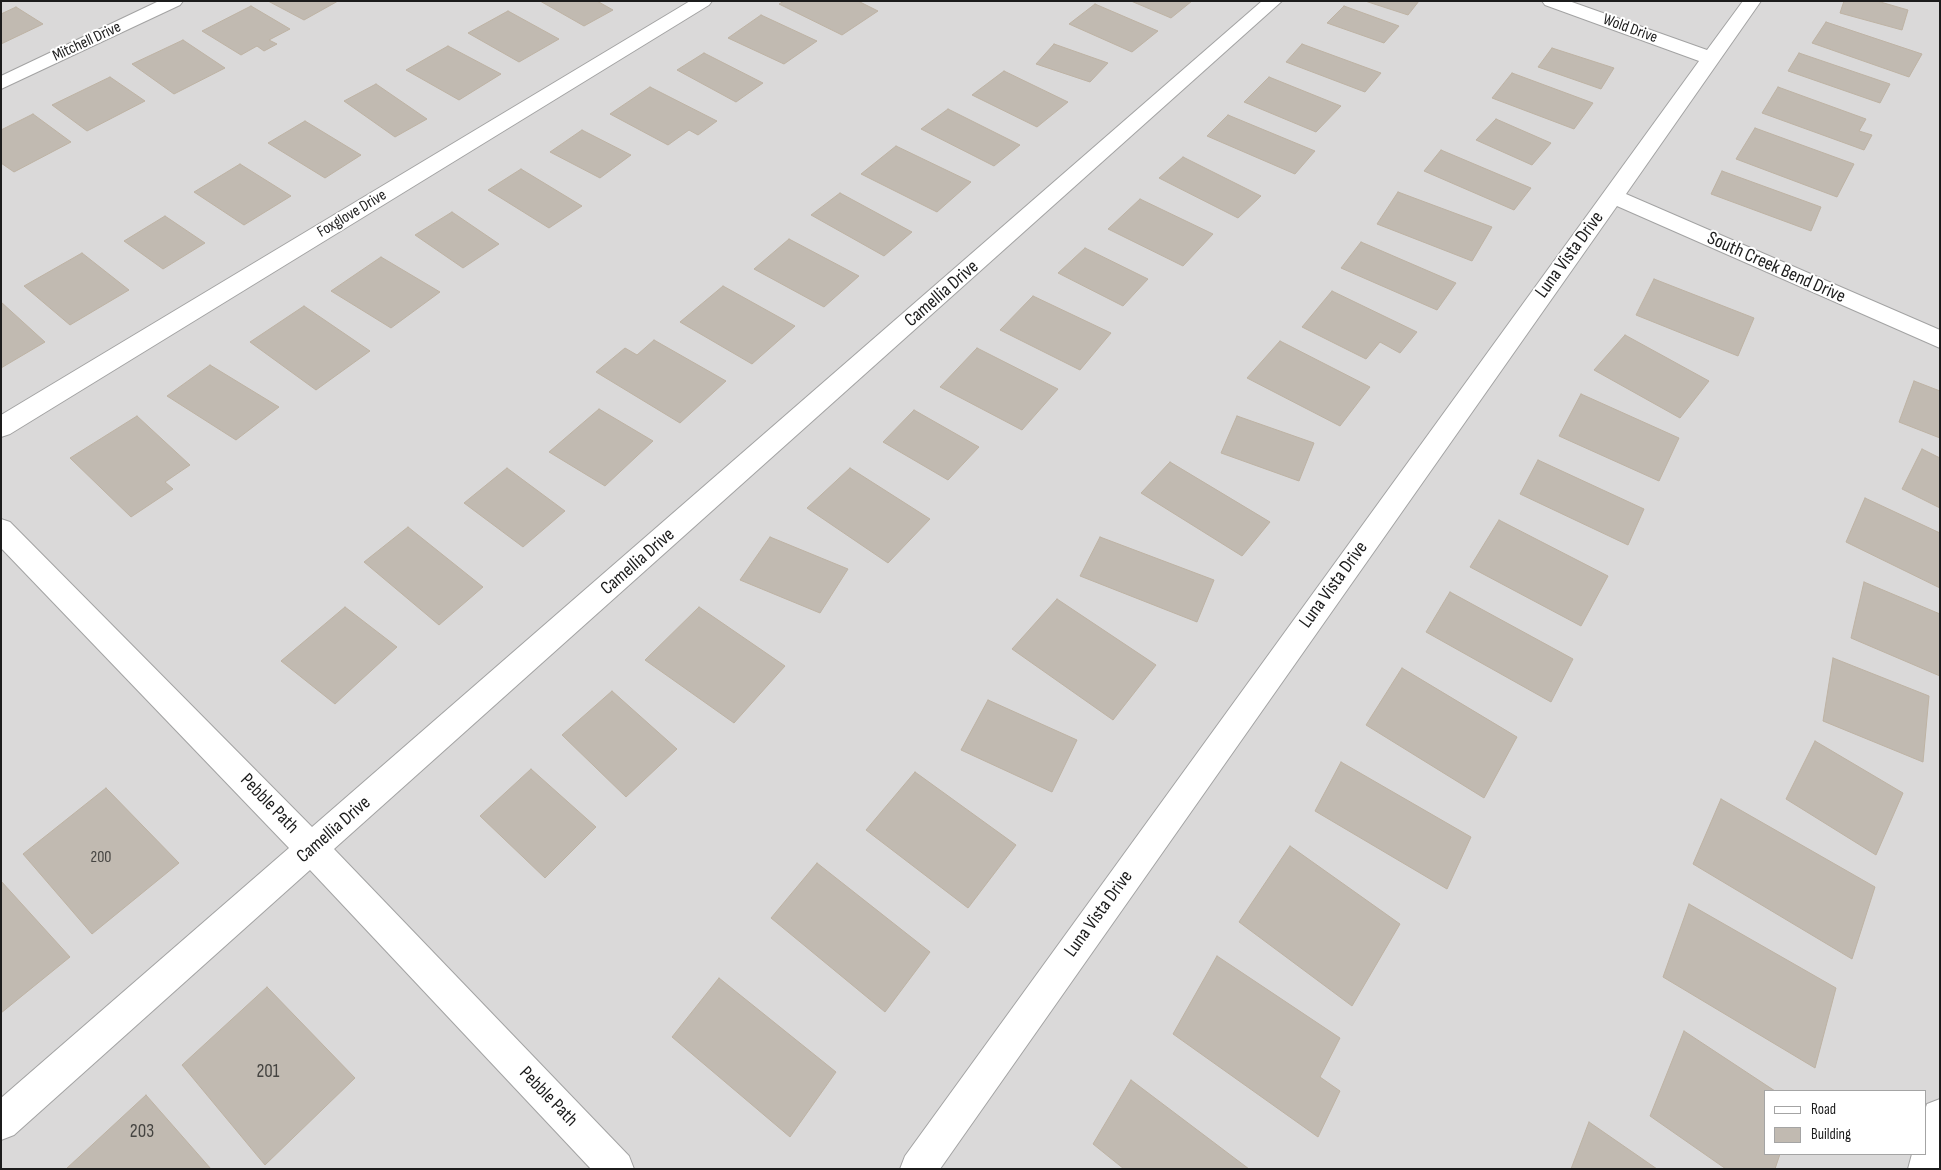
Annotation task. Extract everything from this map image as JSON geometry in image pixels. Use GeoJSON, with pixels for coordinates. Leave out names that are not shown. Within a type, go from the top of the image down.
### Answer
{"type":"FeatureCollection","features":[{"type":"Feature","properties":{"kind":"street","name":"Mitchell Drive"},"geometry":{"type":"LineString","coordinates":[[1,83],[174,1]]}},
{"type":"Feature","properties":{"kind":"street","name":"Foxglove Drive"},"geometry":{"type":"LineString","coordinates":[[1,427],[703,1]]}},
{"type":"Feature","properties":{"kind":"street","name":"Camellia Drive"},"geometry":{"type":"LineString","coordinates":[[1,1122],[313,850],[1274,1]]}},
{"type":"Feature","properties":{"kind":"street","name":"Wold Drive"},"geometry":{"type":"LineString","coordinates":[[1552,1],[1710,58]]}},
{"type":"Feature","properties":{"kind":"street","name":"Luna Vista Drive"},"geometry":{"type":"LineString","coordinates":[[918,1169],[1752,1]]}},
{"type":"Feature","properties":{"kind":"street","name":"South Creek Bend Drive"},"geometry":{"type":"LineString","coordinates":[[1612,196],[1940,340]]}},
{"type":"Feature","properties":{"kind":"street","name":"Pebble Path"},"geometry":{"type":"LineString","coordinates":[[1,530],[313,850],[616,1169]]}},
{"type":"Feature","properties":{"kind":"street"},"geometry":{"type":"LineString","coordinates":[[1926,1169],[1940,1117]]}},
{"type":"Feature","properties":{"kind":"shaded area"},"geometry":{"type":"Polygon","coordinates":[[[1,1],[1940,1],[1940,1169],[1,1169],[1,1]]]}},
{"type":"Feature","properties":{"kind":"building"},"geometry":{"type":"Polygon","coordinates":[[[268,1],[338,1],[304,20],[268,1]]]}},
{"type":"Feature","properties":{"kind":"building"},"geometry":{"type":"Polygon","coordinates":[[[540,1],[597,1],[613,10],[584,26],[540,1]]]}},
{"type":"Feature","properties":{"kind":"building"},"geometry":{"type":"Polygon","coordinates":[[[784,1],[858,1],[878,11],[842,35],[779,4],[784,1]]]}},
{"type":"Feature","properties":{"kind":"building"},"geometry":{"type":"Polygon","coordinates":[[[1131,1],[1192,1],[1171,18],[1131,1]]]}},
{"type":"Feature","properties":{"kind":"building"},"geometry":{"type":"Polygon","coordinates":[[[1365,1],[1419,1],[1408,15],[1365,1]]]}},
{"type":"Feature","properties":{"kind":"building"},"geometry":{"type":"Polygon","coordinates":[[[1844,1],[1877,1],[1908,10],[1902,30],[1840,13],[1844,1]]]}},
{"type":"Feature","properties":{"kind":"building"},"geometry":{"type":"Polygon","coordinates":[[[1095,4],[1158,31],[1132,52],[1069,24],[1095,4]]]}},
{"type":"Feature","properties":{"kind":"building"},"geometry":{"type":"Polygon","coordinates":[[[251,6],[290,29],[269,40],[277,44],[264,51],[257,46],[241,55],[202,31],[251,6]]]}},
{"type":"Feature","properties":{"kind":"building"},"geometry":{"type":"Polygon","coordinates":[[[1344,6],[1399,26],[1384,43],[1327,23],[1344,6]]]}},
{"type":"Feature","properties":{"kind":"building"},"geometry":{"type":"Polygon","coordinates":[[[16,7],[43,24],[1,44],[1,14],[16,7]]]}},
{"type":"Feature","properties":{"kind":"building"},"geometry":{"type":"Polygon","coordinates":[[[508,11],[559,39],[519,62],[468,33],[508,11]]]}},
{"type":"Feature","properties":{"kind":"building"},"geometry":{"type":"Polygon","coordinates":[[[761,15],[817,41],[784,64],[728,38],[761,15]]]}},
{"type":"Feature","properties":{"kind":"building"},"geometry":{"type":"Polygon","coordinates":[[[1826,22],[1922,54],[1909,77],[1812,43],[1826,22]]]}},
{"type":"Feature","properties":{"kind":"building"},"geometry":{"type":"Polygon","coordinates":[[[183,40],[225,68],[174,94],[132,64],[183,40]]]}},
{"type":"Feature","properties":{"kind":"building"},"geometry":{"type":"Polygon","coordinates":[[[1054,44],[1108,63],[1090,82],[1036,64],[1054,44]]]}},
{"type":"Feature","properties":{"kind":"building"},"geometry":{"type":"Polygon","coordinates":[[[1302,44],[1381,73],[1365,92],[1286,62],[1302,44]]]}},
{"type":"Feature","properties":{"kind":"building"},"geometry":{"type":"Polygon","coordinates":[[[448,46],[501,74],[459,100],[406,70],[448,46]]]}},
{"type":"Feature","properties":{"kind":"building"},"geometry":{"type":"Polygon","coordinates":[[[1552,48],[1614,68],[1601,89],[1538,67],[1552,48]]]}},
{"type":"Feature","properties":{"kind":"building"},"geometry":{"type":"Polygon","coordinates":[[[704,53],[763,83],[736,102],[677,70],[704,53]]]}},
{"type":"Feature","properties":{"kind":"building"},"geometry":{"type":"Polygon","coordinates":[[[1799,53],[1890,84],[1880,103],[1788,71],[1799,53]]]}},
{"type":"Feature","properties":{"kind":"building"},"geometry":{"type":"Polygon","coordinates":[[[1004,71],[1068,102],[1037,127],[972,95],[1004,71]]]}},
{"type":"Feature","properties":{"kind":"building"},"geometry":{"type":"Polygon","coordinates":[[[1512,73],[1593,103],[1574,129],[1492,98],[1512,73]]]}},
{"type":"Feature","properties":{"kind":"building"},"geometry":{"type":"Polygon","coordinates":[[[110,77],[145,101],[87,131],[52,105],[110,77]]]}},
{"type":"Feature","properties":{"kind":"building"},"geometry":{"type":"Polygon","coordinates":[[[1269,77],[1341,106],[1316,132],[1244,102],[1269,77]]]}},
{"type":"Feature","properties":{"kind":"building"},"geometry":{"type":"Polygon","coordinates":[[[376,84],[427,119],[395,137],[344,101],[376,84]]]}},
{"type":"Feature","properties":{"kind":"building"},"geometry":{"type":"Polygon","coordinates":[[[650,87],[717,121],[698,135],[689,130],[668,145],[610,114],[650,87]]]}},
{"type":"Feature","properties":{"kind":"building"},"geometry":{"type":"Polygon","coordinates":[[[1778,87],[1866,119],[1859,131],[1872,135],[1864,150],[1762,113],[1778,87]]]}},
{"type":"Feature","properties":{"kind":"building"},"geometry":{"type":"Polygon","coordinates":[[[948,109],[1020,145],[994,166],[921,129],[948,109]]]}},
{"type":"Feature","properties":{"kind":"building"},"geometry":{"type":"Polygon","coordinates":[[[33,114],[71,142],[14,172],[1,163],[1,130],[33,114]]]}},
{"type":"Feature","properties":{"kind":"building"},"geometry":{"type":"Polygon","coordinates":[[[1228,115],[1315,151],[1295,174],[1207,136],[1228,115]]]}},
{"type":"Feature","properties":{"kind":"building"},"geometry":{"type":"Polygon","coordinates":[[[1496,119],[1551,143],[1532,165],[1476,140],[1496,119]]]}},
{"type":"Feature","properties":{"kind":"building"},"geometry":{"type":"Polygon","coordinates":[[[305,121],[361,155],[325,178],[268,143],[305,121]]]}},
{"type":"Feature","properties":{"kind":"building"},"geometry":{"type":"Polygon","coordinates":[[[1755,128],[1854,164],[1837,197],[1736,159],[1755,128]]]}},
{"type":"Feature","properties":{"kind":"building"},"geometry":{"type":"Polygon","coordinates":[[[582,130],[631,155],[600,178],[550,152],[582,130]]]}},
{"type":"Feature","properties":{"kind":"building"},"geometry":{"type":"Polygon","coordinates":[[[896,146],[971,182],[937,212],[861,174],[896,146]]]}},
{"type":"Feature","properties":{"kind":"building"},"geometry":{"type":"Polygon","coordinates":[[[1441,150],[1531,188],[1514,210],[1424,171],[1441,150]]]}},
{"type":"Feature","properties":{"kind":"building"},"geometry":{"type":"Polygon","coordinates":[[[1183,157],[1261,196],[1238,218],[1159,178],[1183,157]]]}},
{"type":"Feature","properties":{"kind":"building"},"geometry":{"type":"Polygon","coordinates":[[[240,164],[291,196],[244,225],[194,192],[240,164]]]}},
{"type":"Feature","properties":{"kind":"building"},"geometry":{"type":"Polygon","coordinates":[[[521,169],[582,206],[549,228],[488,190],[521,169]]]}},
{"type":"Feature","properties":{"kind":"building"},"geometry":{"type":"Polygon","coordinates":[[[1722,171],[1821,207],[1811,231],[1711,194],[1722,171]]]}},
{"type":"Feature","properties":{"kind":"building"},"geometry":{"type":"Polygon","coordinates":[[[1398,192],[1492,227],[1472,261],[1377,224],[1398,192]]]}},
{"type":"Feature","properties":{"kind":"building"},"geometry":{"type":"Polygon","coordinates":[[[840,193],[912,232],[884,256],[811,215],[840,193]]]}},
{"type":"Feature","properties":{"kind":"building"},"geometry":{"type":"Polygon","coordinates":[[[1140,199],[1213,234],[1183,266],[1108,229],[1140,199]]]}},
{"type":"Feature","properties":{"kind":"building"},"geometry":{"type":"Polygon","coordinates":[[[452,212],[499,244],[463,268],[415,235],[452,212]]]}},
{"type":"Feature","properties":{"kind":"building"},"geometry":{"type":"Polygon","coordinates":[[[165,216],[205,243],[163,269],[124,241],[165,216]]]}},
{"type":"Feature","properties":{"kind":"building"},"geometry":{"type":"Polygon","coordinates":[[[789,239],[859,276],[824,307],[754,269],[789,239]]]}},
{"type":"Feature","properties":{"kind":"building"},"geometry":{"type":"Polygon","coordinates":[[[1361,242],[1456,283],[1437,310],[1341,268],[1361,242]]]}},
{"type":"Feature","properties":{"kind":"building"},"geometry":{"type":"Polygon","coordinates":[[[1085,248],[1148,279],[1123,306],[1058,273],[1085,248]]]}},
{"type":"Feature","properties":{"kind":"building"},"geometry":{"type":"Polygon","coordinates":[[[82,253],[129,290],[70,325],[24,286],[82,253]]]}},
{"type":"Feature","properties":{"kind":"building"},"geometry":{"type":"Polygon","coordinates":[[[381,257],[440,292],[391,328],[331,291],[381,257]]]}},
{"type":"Feature","properties":{"kind":"building"},"geometry":{"type":"Polygon","coordinates":[[[1654,279],[1754,318],[1738,356],[1636,315],[1654,279]]]}},
{"type":"Feature","properties":{"kind":"building"},"geometry":{"type":"Polygon","coordinates":[[[723,286],[795,326],[752,364],[680,322],[723,286]]]}},
{"type":"Feature","properties":{"kind":"building"},"geometry":{"type":"Polygon","coordinates":[[[1332,291],[1417,332],[1400,353],[1380,342],[1366,359],[1302,327],[1332,291]]]}},
{"type":"Feature","properties":{"kind":"building"},"geometry":{"type":"Polygon","coordinates":[[[1033,296],[1111,333],[1080,370],[1000,330],[1033,296]]]}},
{"type":"Feature","properties":{"kind":"building"},"geometry":{"type":"Polygon","coordinates":[[[1,302],[45,342],[1,368],[1,302]]]}},
{"type":"Feature","properties":{"kind":"building"},"geometry":{"type":"Polygon","coordinates":[[[304,306],[370,351],[316,390],[250,342],[304,306]]]}},
{"type":"Feature","properties":{"kind":"building"},"geometry":{"type":"Polygon","coordinates":[[[1625,335],[1709,381],[1680,418],[1594,370],[1625,335]]]}},
{"type":"Feature","properties":{"kind":"building"},"geometry":{"type":"Polygon","coordinates":[[[654,340],[726,381],[680,423],[596,372],[625,348],[637,355],[654,340]]]}},
{"type":"Feature","properties":{"kind":"building"},"geometry":{"type":"Polygon","coordinates":[[[1280,341],[1370,387],[1340,426],[1247,378],[1280,341]]]}},
{"type":"Feature","properties":{"kind":"building"},"geometry":{"type":"Polygon","coordinates":[[[977,348],[1058,389],[1022,430],[940,387],[977,348]]]}},
{"type":"Feature","properties":{"kind":"building"},"geometry":{"type":"Polygon","coordinates":[[[210,365],[279,407],[236,440],[167,396],[210,365]]]}},
{"type":"Feature","properties":{"kind":"building"},"geometry":{"type":"Polygon","coordinates":[[[1914,381],[1940,391],[1940,438],[1899,422],[1914,381]]]}},
{"type":"Feature","properties":{"kind":"building"},"geometry":{"type":"Polygon","coordinates":[[[1581,394],[1679,438],[1659,481],[1559,436],[1581,394]]]}},
{"type":"Feature","properties":{"kind":"building"},"geometry":{"type":"Polygon","coordinates":[[[599,409],[653,441],[605,486],[549,452],[599,409]]]}},
{"type":"Feature","properties":{"kind":"building"},"geometry":{"type":"Polygon","coordinates":[[[914,410],[979,447],[948,480],[883,442],[914,410]]]}},
{"type":"Feature","properties":{"kind":"building"},"geometry":{"type":"Polygon","coordinates":[[[137,416],[190,465],[165,482],[173,489],[131,517],[70,458],[137,416]]]}},
{"type":"Feature","properties":{"kind":"building"},"geometry":{"type":"Polygon","coordinates":[[[1237,416],[1314,443],[1299,481],[1221,453],[1237,416]]]}},
{"type":"Feature","properties":{"kind":"building"},"geometry":{"type":"Polygon","coordinates":[[[1922,449],[1940,458],[1940,508],[1902,489],[1922,449]]]}},
{"type":"Feature","properties":{"kind":"building"},"geometry":{"type":"Polygon","coordinates":[[[1538,460],[1644,509],[1628,545],[1520,494],[1538,460]]]}},
{"type":"Feature","properties":{"kind":"building"},"geometry":{"type":"Polygon","coordinates":[[[1170,462],[1270,522],[1242,556],[1141,493],[1170,462]]]}},
{"type":"Feature","properties":{"kind":"building"},"geometry":{"type":"Polygon","coordinates":[[[507,468],[565,511],[523,547],[464,503],[507,468]]]}},
{"type":"Feature","properties":{"kind":"building"},"geometry":{"type":"Polygon","coordinates":[[[850,468],[930,519],[888,563],[807,508],[850,468]]]}},
{"type":"Feature","properties":{"kind":"building"},"geometry":{"type":"Polygon","coordinates":[[[1865,498],[1940,533],[1940,588],[1846,542],[1865,498]]]}},
{"type":"Feature","properties":{"kind":"building"},"geometry":{"type":"Polygon","coordinates":[[[1499,520],[1608,576],[1581,626],[1470,567],[1499,520]]]}},
{"type":"Feature","properties":{"kind":"building"},"geometry":{"type":"Polygon","coordinates":[[[408,527],[483,587],[439,625],[364,562],[408,527]]]}},
{"type":"Feature","properties":{"kind":"building"},"geometry":{"type":"Polygon","coordinates":[[[770,537],[848,569],[820,613],[740,580],[770,537]]]}},
{"type":"Feature","properties":{"kind":"building"},"geometry":{"type":"Polygon","coordinates":[[[1100,537],[1214,580],[1197,622],[1080,576],[1100,537]]]}},
{"type":"Feature","properties":{"kind":"building"},"geometry":{"type":"Polygon","coordinates":[[[1864,582],[1940,614],[1940,676],[1851,638],[1864,582]]]}},
{"type":"Feature","properties":{"kind":"building"},"geometry":{"type":"Polygon","coordinates":[[[1450,592],[1573,659],[1551,702],[1426,632],[1450,592]]]}},
{"type":"Feature","properties":{"kind":"building"},"geometry":{"type":"Polygon","coordinates":[[[1057,599],[1156,665],[1113,720],[1012,649],[1057,599]]]}},
{"type":"Feature","properties":{"kind":"building"},"geometry":{"type":"Polygon","coordinates":[[[345,607],[397,647],[335,704],[281,661],[345,607]]]}},
{"type":"Feature","properties":{"kind":"building"},"geometry":{"type":"Polygon","coordinates":[[[699,607],[785,666],[734,723],[645,660],[699,607]]]}},
{"type":"Feature","properties":{"kind":"building"},"geometry":{"type":"Polygon","coordinates":[[[1833,658],[1929,696],[1923,762],[1823,721],[1833,658]]]}},
{"type":"Feature","properties":{"kind":"building"},"geometry":{"type":"Polygon","coordinates":[[[1402,668],[1517,737],[1484,798],[1366,725],[1402,668]]]}},
{"type":"Feature","properties":{"kind":"building"},"geometry":{"type":"Polygon","coordinates":[[[612,691],[677,749],[626,797],[562,735],[612,691]]]}},
{"type":"Feature","properties":{"kind":"building"},"geometry":{"type":"Polygon","coordinates":[[[988,700],[1077,740],[1052,792],[961,750],[988,700]]]}},
{"type":"Feature","properties":{"kind":"building"},"geometry":{"type":"Polygon","coordinates":[[[1815,741],[1903,793],[1876,855],[1786,799],[1815,741]]]}},
{"type":"Feature","properties":{"kind":"building"},"geometry":{"type":"Polygon","coordinates":[[[1341,762],[1471,837],[1447,889],[1315,811],[1341,762]]]}},
{"type":"Feature","properties":{"kind":"building"},"geometry":{"type":"Polygon","coordinates":[[[531,769],[596,827],[545,878],[480,816],[531,769]]]}},
{"type":"Feature","properties":{"kind":"building"},"geometry":{"type":"Polygon","coordinates":[[[915,772],[1016,845],[968,908],[866,830],[915,772]]]}},
{"type":"Feature","properties":{"kind":"building"},"geometry":{"type":"Polygon","coordinates":[[[106,788],[179,863],[92,934],[23,854],[106,788]]]}},
{"type":"Feature","properties":{"kind":"building"},"geometry":{"type":"Polygon","coordinates":[[[1721,799],[1875,887],[1852,959],[1693,864],[1721,799]]]}},
{"type":"Feature","properties":{"kind":"building"},"geometry":{"type":"Polygon","coordinates":[[[1290,846],[1400,924],[1352,1006],[1239,922],[1290,846]]]}},
{"type":"Feature","properties":{"kind":"building"},"geometry":{"type":"Polygon","coordinates":[[[817,863],[930,952],[885,1012],[771,918],[817,863]]]}},
{"type":"Feature","properties":{"kind":"building"},"geometry":{"type":"Polygon","coordinates":[[[1,881],[70,957],[1,1013],[1,881]]]}},
{"type":"Feature","properties":{"kind":"building"},"geometry":{"type":"Polygon","coordinates":[[[1689,904],[1836,988],[1815,1068],[1663,977],[1689,904]]]}},
{"type":"Feature","properties":{"kind":"building"},"geometry":{"type":"Polygon","coordinates":[[[1217,956],[1340,1038],[1320,1077],[1340,1091],[1318,1137],[1173,1034],[1217,956]]]}},
{"type":"Feature","properties":{"kind":"building"},"geometry":{"type":"Polygon","coordinates":[[[719,978],[836,1072],[790,1137],[672,1037],[719,978]]]}},
{"type":"Feature","properties":{"kind":"building"},"geometry":{"type":"Polygon","coordinates":[[[267,987],[355,1078],[265,1165],[182,1065],[267,987]]]}},
{"type":"Feature","properties":{"kind":"building"},"geometry":{"type":"Polygon","coordinates":[[[1684,1031],[1773,1090],[1764,1090],[1764,1155],[1780,1155],[1775,1169],[1726,1169],[1650,1116],[1684,1031]]]}},
{"type":"Feature","properties":{"kind":"building"},"geometry":{"type":"Polygon","coordinates":[[[1131,1080],[1249,1169],[1124,1169],[1093,1144],[1131,1080]]]}},
{"type":"Feature","properties":{"kind":"building"},"geometry":{"type":"Polygon","coordinates":[[[146,1095],[211,1169],[66,1169],[146,1095]]]}},
{"type":"Feature","properties":{"kind":"building"},"geometry":{"type":"Polygon","coordinates":[[[1589,1122],[1657,1169],[1571,1169],[1589,1122]]]}}]}
